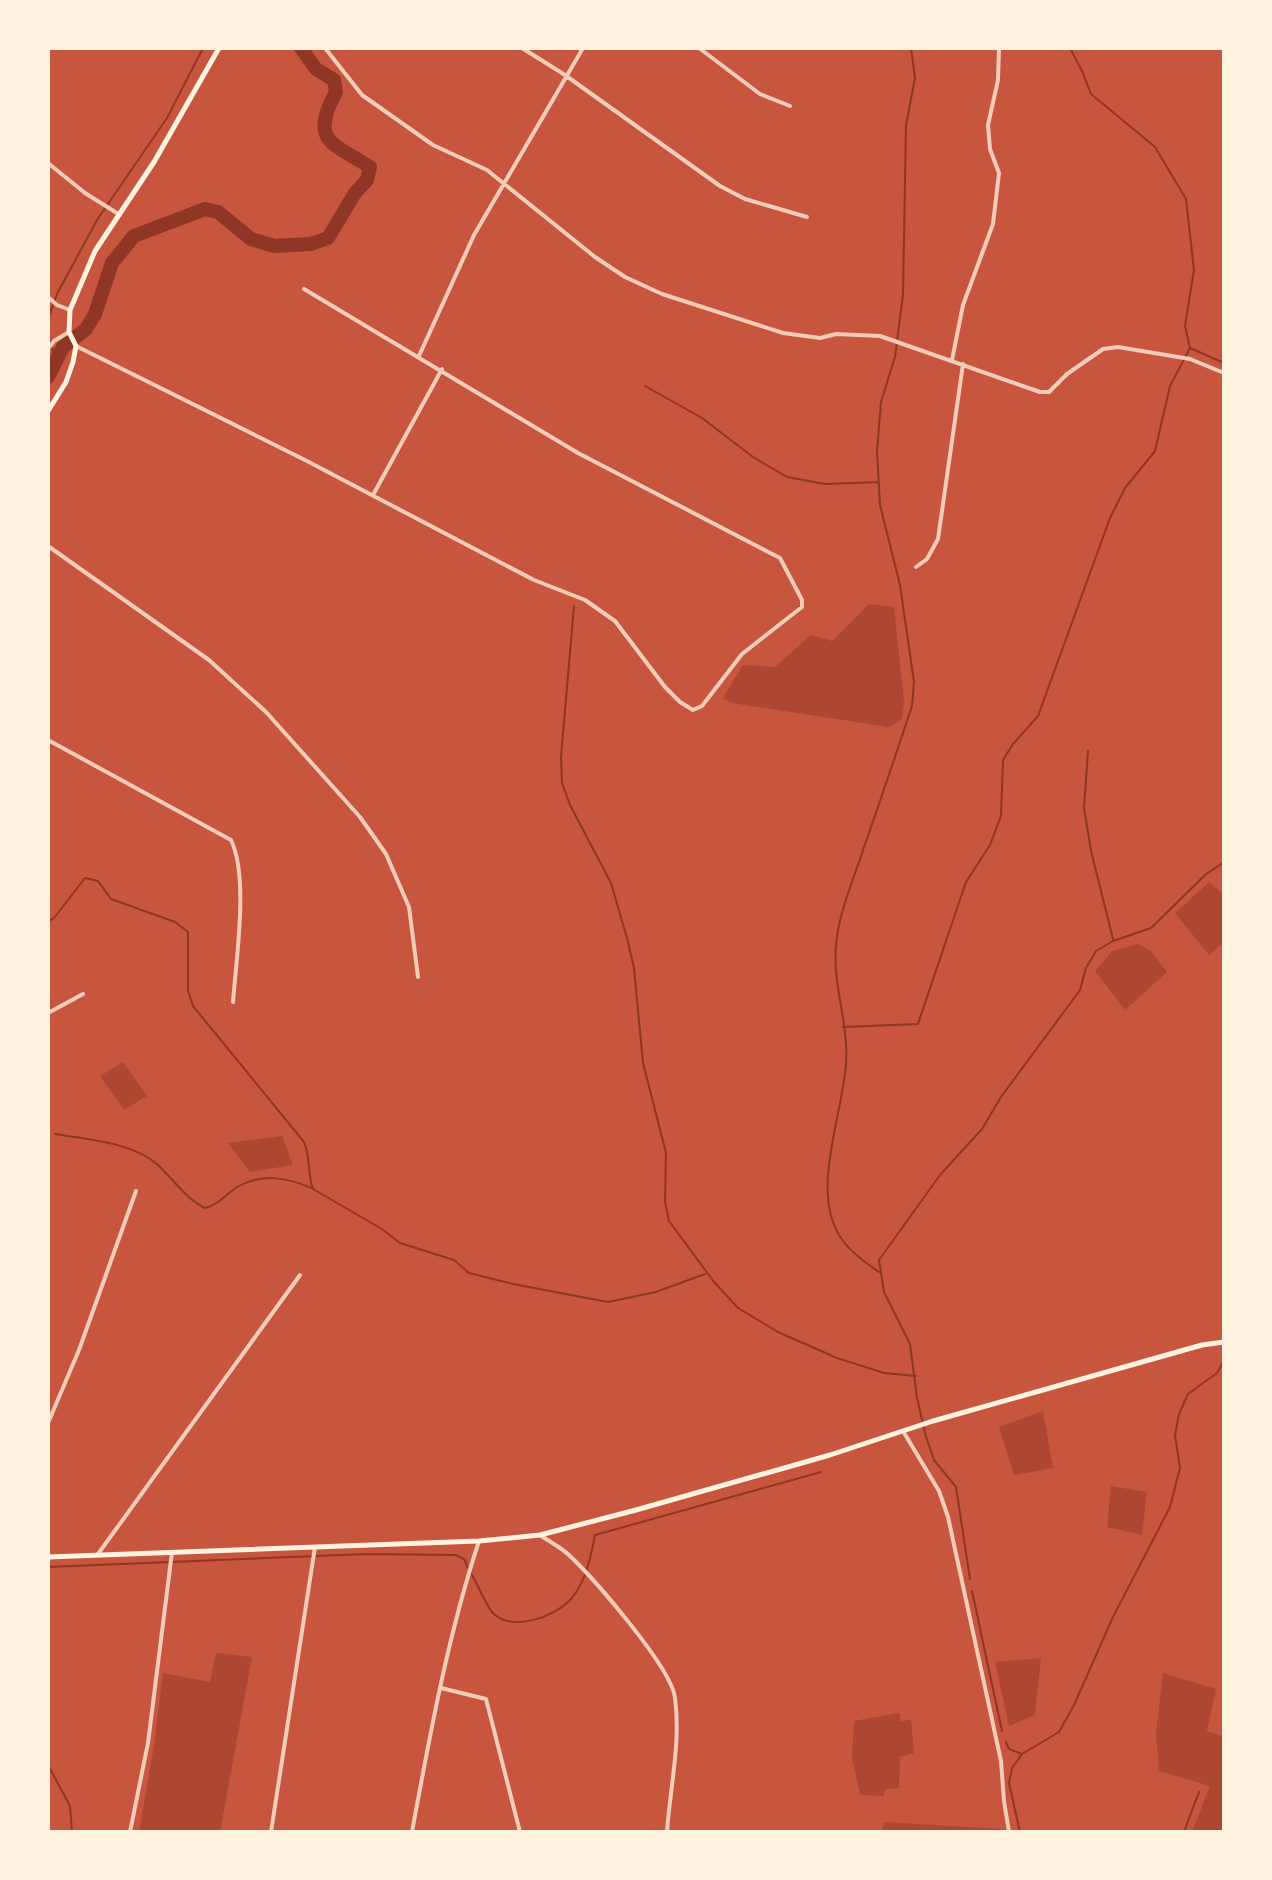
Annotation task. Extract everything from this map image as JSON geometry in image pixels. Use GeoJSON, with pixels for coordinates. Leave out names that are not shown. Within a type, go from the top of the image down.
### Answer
{"type":"FeatureCollection","features":[{"type":"Feature","properties":{"kind":"main road"},"geometry":{"type":"LineString","coordinates":[[48,411],[66,382],[76,346],[69,332],[70,310],[95,251],[154,162],[219,48]]}},
{"type":"Feature","properties":{"kind":"main road"},"geometry":{"type":"LineString","coordinates":[[48,1557],[479,1541],[540,1535],[830,1455],[928,1423],[1202,1345],[1224,1342]]}},
{"type":"Feature","properties":{"kind":"street"},"geometry":{"type":"LineString","coordinates":[[325,48],[362,95],[433,145],[487,170],[595,257],[625,277],[662,294],[783,333],[820,338],[836,334],[880,336],[1040,392],[1049,392],[1067,374],[1103,349],[1118,347],[1190,359],[1224,373]]}},
{"type":"Feature","properties":{"kind":"street"},"geometry":{"type":"LineString","coordinates":[[522,48],[565,75],[720,186],[745,199],[807,217]]}},
{"type":"Feature","properties":{"kind":"street"},"geometry":{"type":"LineString","coordinates":[[419,356],[474,235],[583,48]]}},
{"type":"Feature","properties":{"kind":"street"},"geometry":{"type":"LineString","coordinates":[[699,48],[760,94],[790,106]]}},
{"type":"Feature","properties":{"kind":"street"},"geometry":{"type":"LineString","coordinates":[[952,360],[963,305],[993,224],[999,173],[990,149],[988,125],[998,80],[999,48]]}},
{"type":"Feature","properties":{"kind":"street"},"geometry":{"type":"LineString","coordinates":[[48,163],[85,193],[120,215]]}},
{"type":"Feature","properties":{"kind":"street"},"geometry":{"type":"LineString","coordinates":[[76,346],[373,495],[534,580],[585,600],[615,621],[665,687],[693,710],[702,706],[742,654],[802,607],[802,600],[780,558],[578,453],[304,289]]}},
{"type":"Feature","properties":{"kind":"street"},"geometry":{"type":"LineString","coordinates":[[48,297],[70,310]]}},
{"type":"Feature","properties":{"kind":"street"},"geometry":{"type":"LineString","coordinates":[[48,349],[54,341],[69,332]]}},
{"type":"Feature","properties":{"kind":"street"},"geometry":{"type":"LineString","coordinates":[[916,567],[927,559],[938,539],[963,364]]}},
{"type":"Feature","properties":{"kind":"street"},"geometry":{"type":"LineString","coordinates":[[373,495],[442,369]]}},
{"type":"Feature","properties":{"kind":"street"},"geometry":{"type":"LineString","coordinates":[[48,546],[209,660],[266,712],[360,817],[386,854],[409,907],[418,977]]}},
{"type":"Feature","properties":{"kind":"street"},"geometry":{"type":"LineString","coordinates":[[48,740],[231,840],[238,853],[239,906],[233,1002]]}},
{"type":"Feature","properties":{"kind":"street"},"geometry":{"type":"LineString","coordinates":[[48,1013],[83,994]]}},
{"type":"Feature","properties":{"kind":"street"},"geometry":{"type":"LineString","coordinates":[[48,1423],[79,1350],[136,1191]]}},
{"type":"Feature","properties":{"kind":"street"},"geometry":{"type":"LineString","coordinates":[[98,1554],[300,1275]]}},
{"type":"Feature","properties":{"kind":"street"},"geometry":{"type":"LineString","coordinates":[[903,1431],[939,1491],[948,1517],[1001,1761],[1009,1832]]}},
{"type":"Feature","properties":{"kind":"street"},"geometry":{"type":"LineString","coordinates":[[540,1535],[569,1555],[640,1637],[669,1676],[675,1695],[676,1733],[667,1832]]}},
{"type":"Feature","properties":{"kind":"street"},"geometry":{"type":"LineString","coordinates":[[412,1832],[464,1587],[479,1541]]}},
{"type":"Feature","properties":{"kind":"street"},"geometry":{"type":"LineString","coordinates":[[271,1832],[316,1545]]}},
{"type":"Feature","properties":{"kind":"street"},"geometry":{"type":"LineString","coordinates":[[130,1832],[148,1743],[172,1552]]}},
{"type":"Feature","properties":{"kind":"street"},"geometry":{"type":"LineString","coordinates":[[441,1688],[486,1699],[520,1832]]}},
{"type":"Feature","properties":{"kind":"shaded area"},"geometry":{"type":"Polygon","coordinates":[[[869,604],[894,607],[904,702],[902,719],[889,727],[732,703],[723,698],[743,665],[775,667],[811,635],[832,641],[869,604]]]}},
{"type":"Feature","properties":{"kind":"shaded area"},"geometry":{"type":"Polygon","coordinates":[[[1209,882],[1224,895],[1224,942],[1209,955],[1175,913],[1209,882]]]}},
{"type":"Feature","properties":{"kind":"shaded area"},"geometry":{"type":"Polygon","coordinates":[[[1138,944],[1151,951],[1167,972],[1125,1010],[1095,971],[1112,951],[1138,944]]]}},
{"type":"Feature","properties":{"kind":"shaded area"},"geometry":{"type":"Polygon","coordinates":[[[123,1062],[147,1096],[124,1110],[100,1076],[123,1062]]]}},
{"type":"Feature","properties":{"kind":"shaded area"},"geometry":{"type":"Polygon","coordinates":[[[282,1136],[293,1165],[250,1172],[228,1143],[282,1136]]]}},
{"type":"Feature","properties":{"kind":"shaded area"},"geometry":{"type":"Polygon","coordinates":[[[1043,1411],[1053,1468],[1014,1475],[999,1427],[1043,1411]]]}},
{"type":"Feature","properties":{"kind":"shaded area"},"geometry":{"type":"Polygon","coordinates":[[[1111,1486],[1147,1492],[1142,1535],[1107,1527],[1111,1486]]]}},
{"type":"Feature","properties":{"kind":"shaded area"},"geometry":{"type":"Polygon","coordinates":[[[216,1653],[252,1657],[220,1832],[139,1832],[163,1673],[210,1682],[216,1653]]]}},
{"type":"Feature","properties":{"kind":"shaded area"},"geometry":{"type":"Polygon","coordinates":[[[1041,1658],[1035,1715],[1009,1726],[995,1662],[1041,1658]]]}},
{"type":"Feature","properties":{"kind":"shaded area"},"geometry":{"type":"Polygon","coordinates":[[[1163,1673],[1216,1689],[1207,1731],[1224,1737],[1224,1832],[1192,1832],[1210,1786],[1159,1771],[1156,1732],[1163,1673]]]}},
{"type":"Feature","properties":{"kind":"shaded area"},"geometry":{"type":"Polygon","coordinates":[[[899,1713],[901,1722],[911,1719],[914,1753],[900,1757],[899,1788],[885,1789],[884,1796],[860,1795],[852,1758],[854,1721],[899,1713]]]}},
{"type":"Feature","properties":{"kind":"shaded area"},"geometry":{"type":"Polygon","coordinates":[[[884,1822],[1000,1829],[1001,1832],[882,1832],[884,1822]]]}},
{"type":"Feature","properties":{"kind":"waterway"},"geometry":{"type":"LineString","coordinates":[[56,361],[48,335],[48,319],[57,294],[97,220],[167,118],[203,48]]}},
{"type":"Feature","properties":{"kind":"waterway"},"geometry":{"type":"LineString","coordinates":[[48,377],[63,347],[86,329],[95,314],[112,263],[134,236],[205,209],[218,212],[251,239],[274,246],[311,244],[328,238],[355,193],[367,180],[370,167],[329,139],[325,121],[336,92],[334,80],[316,69],[301,48]]}},
{"type":"Feature","properties":{"kind":"waterway"},"geometry":{"type":"LineString","coordinates":[[879,1272],[843,1241],[833,1222],[828,1201],[828,1178],[846,1063],[836,969],[839,926],[912,706],[914,682],[900,585],[880,505],[877,451],[881,402],[895,357],[903,294],[906,125],[915,78],[911,48]]}},
{"type":"Feature","properties":{"kind":"waterway"},"geometry":{"type":"LineString","coordinates":[[1070,48],[1091,94],[1155,147],[1186,199],[1194,270],[1185,326],[1190,348],[1224,363]]}},
{"type":"Feature","properties":{"kind":"waterway"},"geometry":{"type":"LineString","coordinates":[[843,1027],[918,1024],[966,882],[990,845],[1001,816],[1003,760],[1038,716],[1110,518],[1125,488],[1155,451],[1170,386],[1190,348]]}},
{"type":"Feature","properties":{"kind":"waterway"},"geometry":{"type":"LineString","coordinates":[[645,386],[702,418],[753,457],[787,477],[825,484],[878,482]]}},
{"type":"Feature","properties":{"kind":"waterway"},"geometry":{"type":"LineString","coordinates":[[574,606],[561,757],[562,783],[570,805],[611,883],[627,938],[634,968],[643,1063],[666,1153],[665,1202],[669,1221],[714,1282],[738,1308],[778,1332],[837,1358],[884,1373],[916,1376]]}},
{"type":"Feature","properties":{"kind":"waterway"},"geometry":{"type":"LineString","coordinates":[[1088,751],[1084,808],[1091,851],[1113,939]]}},
{"type":"Feature","properties":{"kind":"waterway"},"geometry":{"type":"LineString","coordinates":[[970,1579],[956,1487],[934,1460],[926,1437],[910,1344],[884,1292],[879,1260],[940,1175],[982,1129],[1001,1097],[1080,990],[1086,968],[1096,951],[1113,941],[1151,928],[1205,875],[1224,862]]}},
{"type":"Feature","properties":{"kind":"waterway"},"geometry":{"type":"LineString","coordinates":[[48,921],[54,918],[85,878],[98,881],[111,899],[175,922],[188,932],[188,991],[193,1006],[304,1142],[313,1189],[382,1229],[400,1243],[454,1260],[469,1273],[608,1302],[656,1292],[705,1274]]}},
{"type":"Feature","properties":{"kind":"waterway"},"geometry":{"type":"LineString","coordinates":[[55,1134],[110,1143],[136,1151],[158,1165],[186,1194],[205,1208],[219,1202],[237,1187],[265,1178],[283,1179],[311,1188]]}},
{"type":"Feature","properties":{"kind":"waterway"},"geometry":{"type":"LineString","coordinates":[[1020,1832],[1009,1783],[1012,1768],[1022,1754],[1059,1732],[1074,1705],[1113,1617],[1170,1507],[1180,1468],[1175,1435],[1179,1414],[1188,1394],[1217,1373],[1224,1361]]}},
{"type":"Feature","properties":{"kind":"waterway"},"geometry":{"type":"LineString","coordinates":[[471,1573],[486,1603],[500,1618],[521,1622],[544,1617],[564,1606],[581,1585],[595,1535],[821,1472]]}},
{"type":"Feature","properties":{"kind":"waterway"},"geometry":{"type":"LineString","coordinates":[[48,1567],[366,1554],[456,1555],[464,1559],[468,1568]]}},
{"type":"Feature","properties":{"kind":"waterway"},"geometry":{"type":"LineString","coordinates":[[972,1591],[1002,1731]]}},
{"type":"Feature","properties":{"kind":"waterway"},"geometry":{"type":"LineString","coordinates":[[1006,1742],[1009,1749],[1022,1754]]}},
{"type":"Feature","properties":{"kind":"waterway"},"geometry":{"type":"LineString","coordinates":[[48,1765],[70,1806],[72,1832]]}},
{"type":"Feature","properties":{"kind":"waterway"},"geometry":{"type":"LineString","coordinates":[[1184,1832],[1199,1792]]}}]}
